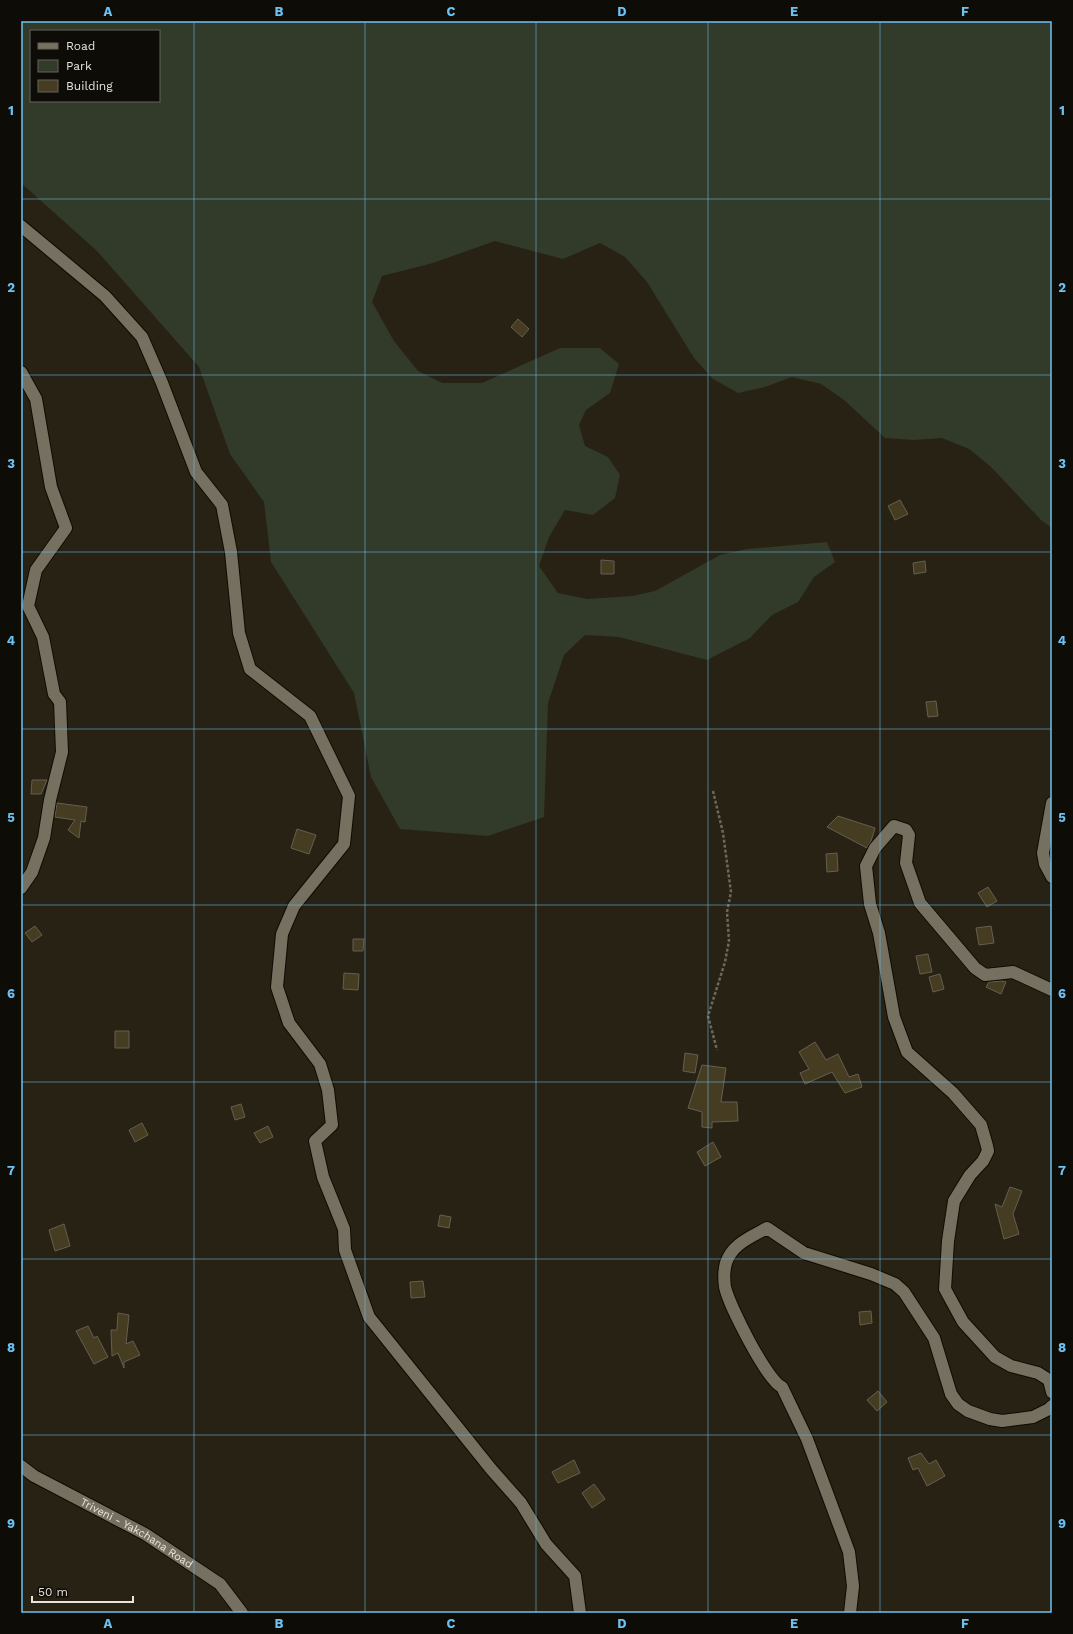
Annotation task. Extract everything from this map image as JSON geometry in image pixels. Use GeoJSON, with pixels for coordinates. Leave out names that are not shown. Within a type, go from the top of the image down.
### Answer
{"type":"FeatureCollection","features":[{"type":"Feature","properties":{"kind":"street"},"geometry":{"type":"LineString","coordinates":[[21,226],[105,296],[142,337],[162,383],[196,472],[222,505],[231,552],[239,633],[250,669],[310,716],[349,796],[344,844],[294,906],[282,934],[277,988],[289,1023],[320,1064],[328,1090],[332,1125],[316,1140],[322,1177],[344,1228],[345,1250],[369,1317],[491,1469],[521,1503],[546,1544],[575,1576],[580,1613]]}},
{"type":"Feature","properties":{"kind":"street"},"geometry":{"type":"LineString","coordinates":[[21,372],[36,399],[51,487],[66,528],[36,570],[28,606],[43,637],[54,694],[60,702],[62,752],[50,800],[44,838],[32,872],[21,888]]}},
{"type":"Feature","properties":{"kind":"street"},"geometry":{"type":"LineString","coordinates":[[1052,803],[1043,853],[1045,864],[1052,877]]}},
{"type":"Feature","properties":{"kind":"street"},"geometry":{"type":"LineString","coordinates":[[1052,990],[1013,972],[985,975],[975,968],[920,903],[906,863],[909,835],[906,830],[894,826],[875,848],[866,866],[870,904],[879,933],[894,1018],[907,1052],[953,1093],[977,1120],[981,1125],[988,1146],[988,1151],[983,1161],[970,1175],[954,1202],[948,1241],[945,1289],[963,1322],[995,1357],[1011,1366],[1038,1373],[1049,1380],[1052,1392]]}},
{"type":"Feature","properties":{"kind":"street"},"geometry":{"type":"LineString","coordinates":[[850,1613],[853,1586],[849,1552],[807,1439],[782,1387],[778,1385],[771,1376],[737,1318],[728,1298],[725,1286],[726,1263],[737,1245],[767,1228],[804,1253],[871,1274],[895,1284],[904,1292],[934,1338],[951,1394],[958,1404],[968,1411],[990,1419],[1002,1421],[1033,1417],[1052,1406]]}},
{"type":"Feature","properties":{"kind":"street","name":"Triveni - Yakchana Road"},"geometry":{"type":"LineString","coordinates":[[21,1466],[34,1476],[145,1534],[214,1579],[220,1584],[242,1613]]}},
{"type":"Feature","properties":{"kind":"path"},"geometry":{"type":"LineString","coordinates":[[713,791],[723,833],[731,892],[727,912],[729,941],[725,962],[708,1016],[717,1050]]}},
{"type":"Feature","properties":{"kind":"green space"},"geometry":{"type":"Polygon","coordinates":[[[21,21],[1052,21],[1052,528],[1041,520],[991,467],[969,449],[942,438],[914,440],[885,438],[844,400],[821,384],[792,377],[765,387],[738,393],[713,379],[694,358],[647,282],[625,257],[600,243],[563,259],[495,241],[433,263],[382,276],[372,302],[394,341],[418,371],[442,383],[482,383],[560,348],[600,348],[619,364],[610,393],[586,410],[579,425],[585,446],[608,457],[620,475],[615,498],[593,515],[565,510],[549,537],[539,566],[558,593],[587,599],[632,596],[655,591],[720,555],[747,549],[827,542],[835,562],[814,577],[798,602],[772,615],[750,638],[707,660],[619,637],[585,635],[564,655],[548,703],[544,817],[488,836],[400,829],[371,777],[354,693],[271,562],[264,502],[230,454],[199,367],[97,251],[21,183],[21,21]]]}},
{"type":"Feature","properties":{"kind":"building"},"geometry":{"type":"Polygon","coordinates":[[[518,319],[529,329],[522,337],[511,327],[518,319]]]}},
{"type":"Feature","properties":{"kind":"building"},"geometry":{"type":"Polygon","coordinates":[[[900,500],[908,514],[895,520],[888,506],[900,500]]]}},
{"type":"Feature","properties":{"kind":"building"},"geometry":{"type":"Polygon","coordinates":[[[601,560],[614,561],[614,574],[601,574],[601,560]]]}},
{"type":"Feature","properties":{"kind":"building"},"geometry":{"type":"Polygon","coordinates":[[[925,561],[926,572],[914,574],[913,563],[925,561]]]}},
{"type":"Feature","properties":{"kind":"building"},"geometry":{"type":"Polygon","coordinates":[[[936,701],[938,716],[928,717],[926,702],[936,701]]]}},
{"type":"Feature","properties":{"kind":"building"},"geometry":{"type":"Polygon","coordinates":[[[32,780],[47,780],[41,794],[31,794],[32,780]]]}},
{"type":"Feature","properties":{"kind":"building"},"geometry":{"type":"Polygon","coordinates":[[[57,803],[87,807],[85,822],[81,821],[79,838],[68,830],[75,820],[55,817],[57,803]]]}},
{"type":"Feature","properties":{"kind":"building"},"geometry":{"type":"Polygon","coordinates":[[[838,816],[875,828],[867,848],[827,827],[838,816]]]}},
{"type":"Feature","properties":{"kind":"building"},"geometry":{"type":"Polygon","coordinates":[[[297,829],[316,835],[309,854],[291,848],[297,829]]]}},
{"type":"Feature","properties":{"kind":"building"},"geometry":{"type":"Polygon","coordinates":[[[837,853],[838,871],[827,872],[826,854],[837,853]]]}},
{"type":"Feature","properties":{"kind":"building"},"geometry":{"type":"Polygon","coordinates":[[[988,887],[997,901],[987,907],[978,893],[988,887]]]}},
{"type":"Feature","properties":{"kind":"building"},"geometry":{"type":"Polygon","coordinates":[[[35,926],[42,935],[32,942],[25,933],[35,926]]]}},
{"type":"Feature","properties":{"kind":"building"},"geometry":{"type":"Polygon","coordinates":[[[991,926],[994,943],[979,945],[976,928],[991,926]]]}},
{"type":"Feature","properties":{"kind":"building"},"geometry":{"type":"Polygon","coordinates":[[[353,939],[364,939],[363,951],[353,951],[353,939]]]}},
{"type":"Feature","properties":{"kind":"building"},"geometry":{"type":"Polygon","coordinates":[[[928,954],[932,972],[920,974],[916,956],[928,954]]]}},
{"type":"Feature","properties":{"kind":"building"},"geometry":{"type":"Polygon","coordinates":[[[344,973],[359,974],[358,990],[343,989],[344,973]]]}},
{"type":"Feature","properties":{"kind":"building"},"geometry":{"type":"Polygon","coordinates":[[[940,974],[944,989],[933,992],[929,977],[940,974]]]}},
{"type":"Feature","properties":{"kind":"building"},"geometry":{"type":"Polygon","coordinates":[[[989,982],[1006,982],[1001,994],[986,987],[989,982]]]}},
{"type":"Feature","properties":{"kind":"building"},"geometry":{"type":"Polygon","coordinates":[[[115,1031],[129,1031],[129,1048],[115,1048],[115,1031]]]}},
{"type":"Feature","properties":{"kind":"building"},"geometry":{"type":"Polygon","coordinates":[[[815,1042],[826,1060],[838,1054],[849,1077],[858,1074],[862,1087],[845,1093],[832,1072],[805,1084],[800,1073],[809,1069],[799,1052],[815,1042]]]}},
{"type":"Feature","properties":{"kind":"building"},"geometry":{"type":"Polygon","coordinates":[[[685,1053],[698,1055],[695,1073],[683,1071],[685,1053]]]}},
{"type":"Feature","properties":{"kind":"building"},"geometry":{"type":"Polygon","coordinates":[[[702,1065],[726,1068],[721,1102],[737,1102],[738,1121],[712,1122],[712,1128],[702,1127],[702,1112],[688,1108],[702,1065]]]}},
{"type":"Feature","properties":{"kind":"building"},"geometry":{"type":"Polygon","coordinates":[[[241,1104],[245,1117],[235,1120],[231,1107],[241,1104]]]}},
{"type":"Feature","properties":{"kind":"building"},"geometry":{"type":"Polygon","coordinates":[[[142,1123],[148,1135],[135,1142],[129,1130],[142,1123]]]}},
{"type":"Feature","properties":{"kind":"building"},"geometry":{"type":"Polygon","coordinates":[[[268,1126],[273,1137],[260,1143],[254,1133],[268,1126]]]}},
{"type":"Feature","properties":{"kind":"building"},"geometry":{"type":"Polygon","coordinates":[[[713,1142],[721,1157],[705,1166],[697,1152],[713,1142]]]}},
{"type":"Feature","properties":{"kind":"building"},"geometry":{"type":"Polygon","coordinates":[[[1010,1187],[1022,1191],[1013,1214],[1019,1234],[1004,1239],[995,1204],[1002,1207],[1010,1187]]]}},
{"type":"Feature","properties":{"kind":"building"},"geometry":{"type":"Polygon","coordinates":[[[440,1215],[451,1217],[449,1228],[438,1226],[440,1215]]]}},
{"type":"Feature","properties":{"kind":"building"},"geometry":{"type":"Polygon","coordinates":[[[64,1224],[70,1246],[55,1251],[49,1230],[64,1224]]]}},
{"type":"Feature","properties":{"kind":"building"},"geometry":{"type":"Polygon","coordinates":[[[423,1281],[425,1297],[411,1298],[410,1282],[423,1281]]]}},
{"type":"Feature","properties":{"kind":"building"},"geometry":{"type":"Polygon","coordinates":[[[871,1311],[872,1323],[860,1325],[859,1312],[871,1311]]]}},
{"type":"Feature","properties":{"kind":"building"},"geometry":{"type":"Polygon","coordinates":[[[118,1313],[129,1315],[126,1344],[133,1341],[140,1355],[124,1362],[124,1368],[118,1353],[112,1356],[111,1330],[117,1330],[118,1313]]]}},
{"type":"Feature","properties":{"kind":"building"},"geometry":{"type":"Polygon","coordinates":[[[88,1326],[94,1338],[97,1336],[108,1357],[94,1364],[76,1331],[88,1326]]]}},
{"type":"Feature","properties":{"kind":"building"},"geometry":{"type":"Polygon","coordinates":[[[878,1391],[887,1402],[877,1411],[867,1400],[878,1391]]]}},
{"type":"Feature","properties":{"kind":"building"},"geometry":{"type":"Polygon","coordinates":[[[921,1453],[929,1464],[936,1460],[945,1476],[927,1486],[918,1468],[913,1470],[908,1458],[921,1453]]]}},
{"type":"Feature","properties":{"kind":"building"},"geometry":{"type":"Polygon","coordinates":[[[574,1460],[580,1473],[558,1483],[552,1472],[574,1460]]]}},
{"type":"Feature","properties":{"kind":"building"},"geometry":{"type":"Polygon","coordinates":[[[594,1484],[605,1499],[592,1508],[582,1493],[594,1484]]]}}]}
